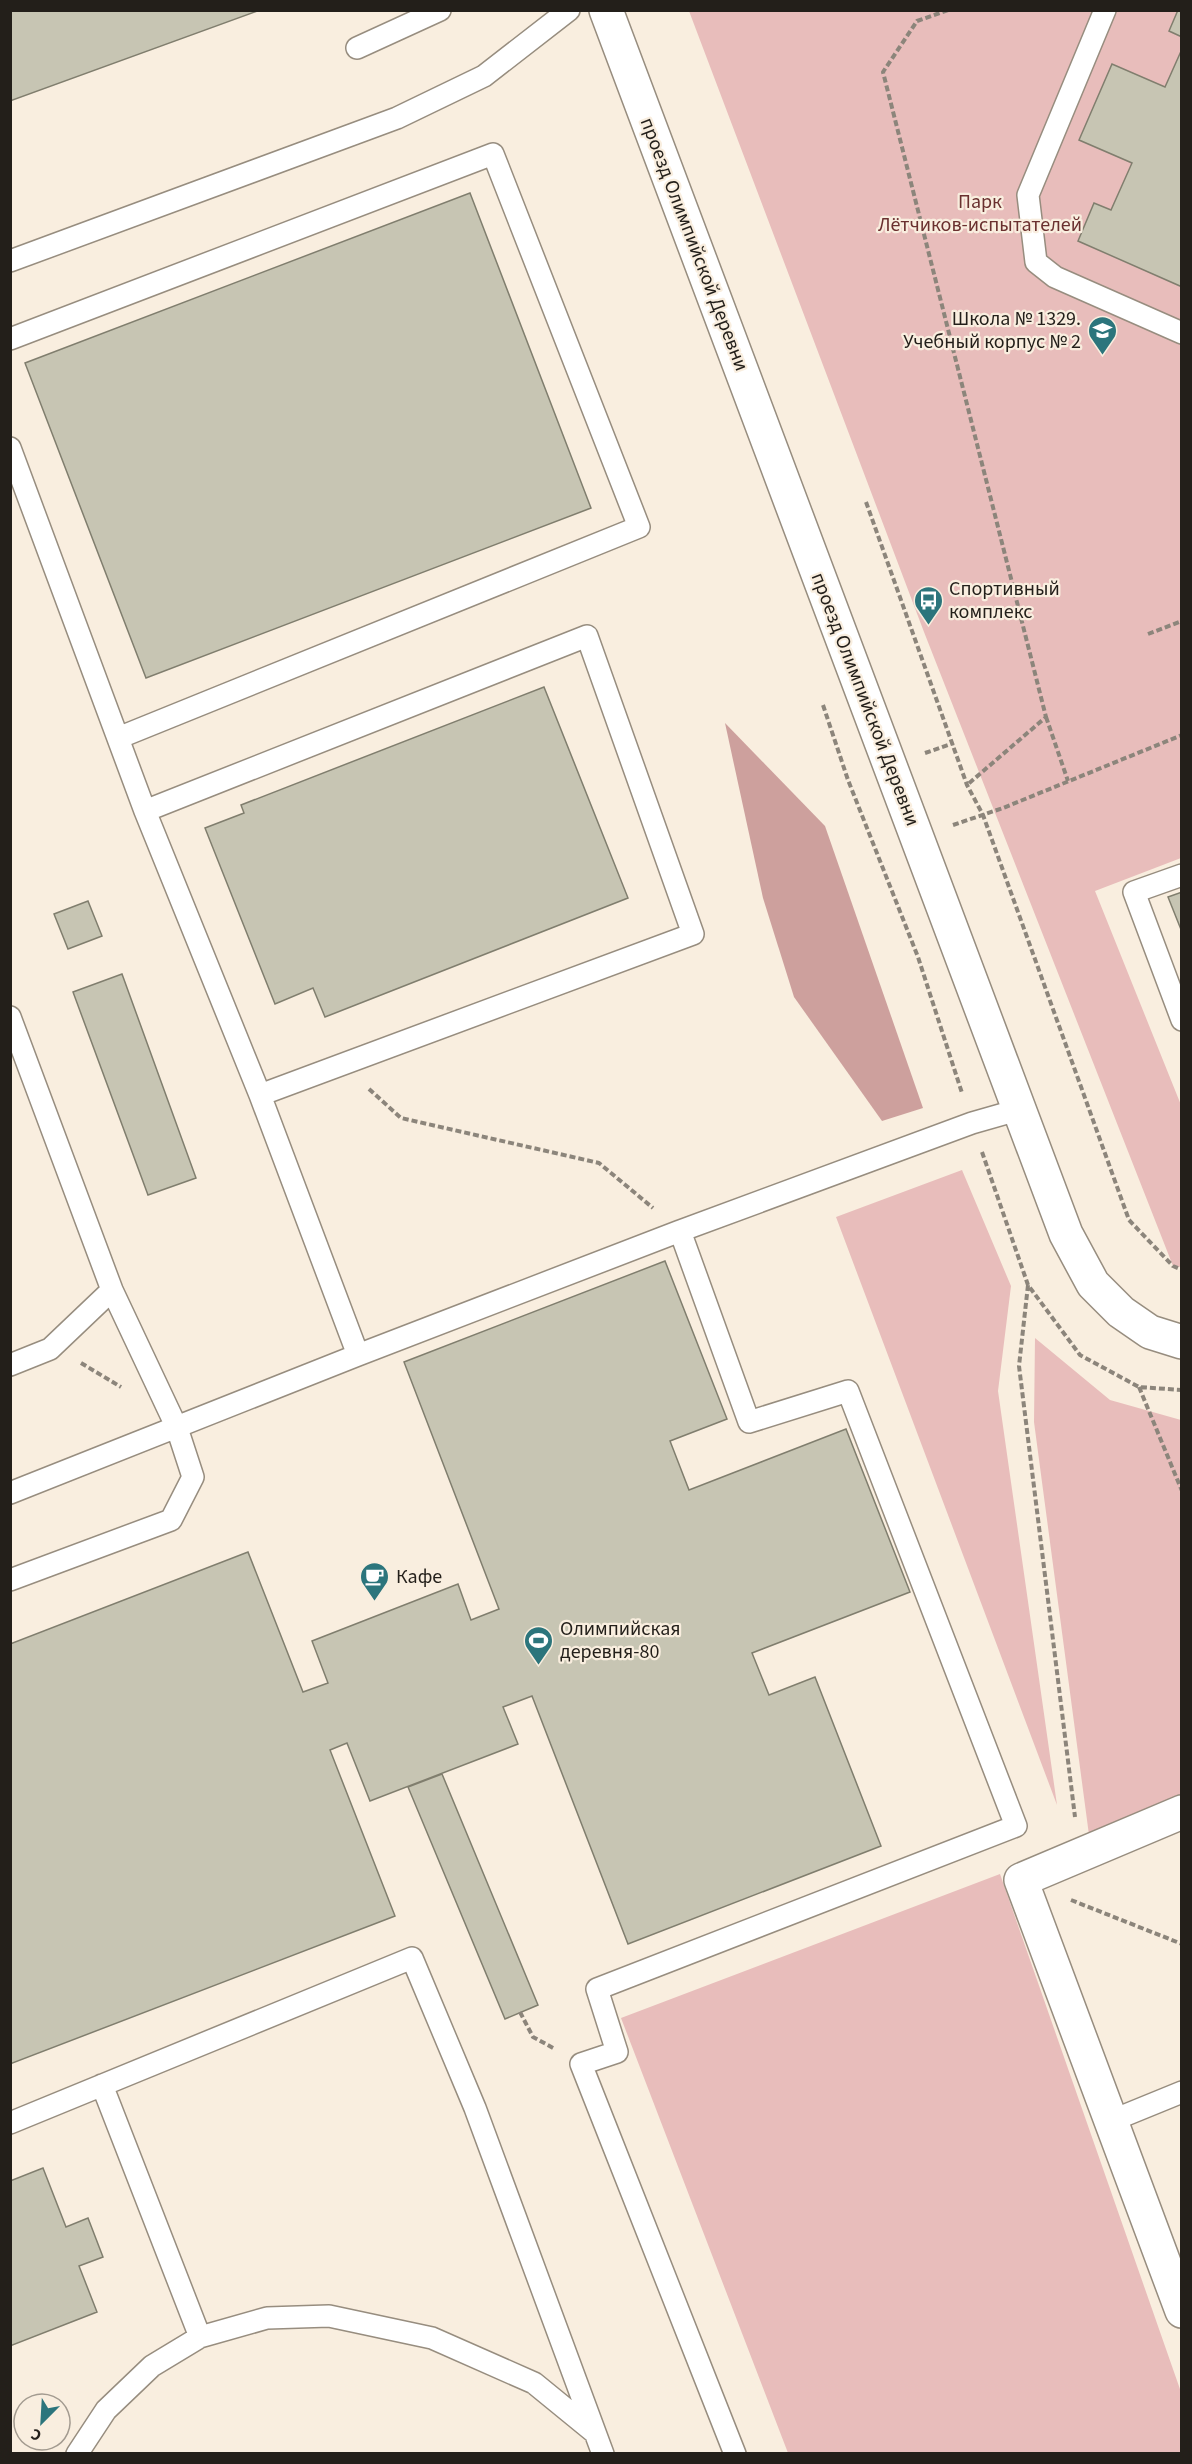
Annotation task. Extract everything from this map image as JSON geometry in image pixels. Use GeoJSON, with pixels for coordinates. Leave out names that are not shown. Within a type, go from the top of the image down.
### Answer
{"type":"FeatureCollection","features":[{"type":"Feature","properties":{"kind":"street","name":"проезд Олимпийской Деревни"},"geometry":{"type":"LineString","coordinates":[[606,10],[1021,1109],[1066,1234],[1093,1284],[1121,1312],[1150,1332],[1182,1342]]}},
{"type":"Feature","properties":{"kind":"street"},"geometry":{"type":"LineString","coordinates":[[1182,1812],[1021,1880],[1182,2312]]}},
{"type":"Feature","properties":{"kind":"lane"},"geometry":{"type":"LineString","coordinates":[[357,48],[440,10]]}},
{"type":"Feature","properties":{"kind":"lane"},"geometry":{"type":"LineString","coordinates":[[10,261],[397,118],[484,76],[569,10]]}},
{"type":"Feature","properties":{"kind":"lane"},"geometry":{"type":"LineString","coordinates":[[1106,10],[1028,195],[1036,262],[1054,277],[1182,333]]}},
{"type":"Feature","properties":{"kind":"lane"},"geometry":{"type":"LineString","coordinates":[[10,339],[493,154],[639,527],[118,738]]}},
{"type":"Feature","properties":{"kind":"lane"},"geometry":{"type":"LineString","coordinates":[[10,448],[146,811],[260,1095],[358,1355]]}},
{"type":"Feature","properties":{"kind":"lane"},"geometry":{"type":"LineString","coordinates":[[146,811],[586,636],[693,934],[260,1095]]}},
{"type":"Feature","properties":{"kind":"lane"},"geometry":{"type":"LineString","coordinates":[[1182,875],[1134,892],[1182,1020]]}},
{"type":"Feature","properties":{"kind":"lane"},"geometry":{"type":"LineString","coordinates":[[10,1017],[112,1290],[177,1428],[193,1477],[171,1520],[10,1580]]}},
{"type":"Feature","properties":{"kind":"lane"},"geometry":{"type":"LineString","coordinates":[[10,1493],[680,1231],[961,1127],[1021,1109]]}},
{"type":"Feature","properties":{"kind":"lane"},"geometry":{"type":"LineString","coordinates":[[680,1231],[749,1422],[848,1391],[1016,1826],[597,1989],[617,2052],[581,2064],[735,2454]]}},
{"type":"Feature","properties":{"kind":"lane"},"geometry":{"type":"LineString","coordinates":[[10,1365],[50,1349],[112,1290]]}},
{"type":"Feature","properties":{"kind":"lane"},"geometry":{"type":"LineString","coordinates":[[10,2123],[412,1958],[475,2108],[603,2454]]}},
{"type":"Feature","properties":{"kind":"lane"},"geometry":{"type":"LineString","coordinates":[[102,2085],[200,2337]]}},
{"type":"Feature","properties":{"kind":"lane"},"geometry":{"type":"LineString","coordinates":[[1111,2121],[1182,2092]]}},
{"type":"Feature","properties":{"kind":"lane"},"geometry":{"type":"LineString","coordinates":[[77,2454],[106,2410],[152,2366],[200,2337],[267,2318],[329,2316],[432,2338],[534,2383],[596,2434]]}},
{"type":"Feature","properties":{"kind":"path"},"geometry":{"type":"LineString","coordinates":[[948,10],[917,21],[883,72],[1046,717],[1068,781]]}},
{"type":"Feature","properties":{"kind":"path"},"geometry":{"type":"LineString","coordinates":[[866,502],[968,785],[983,815],[1129,1220],[1173,1266],[1182,1270]]}},
{"type":"Feature","properties":{"kind":"path"},"geometry":{"type":"LineString","coordinates":[[1148,634],[1182,621]]}},
{"type":"Feature","properties":{"kind":"path"},"geometry":{"type":"LineString","coordinates":[[968,785],[1046,717]]}},
{"type":"Feature","properties":{"kind":"path"},"geometry":{"type":"LineString","coordinates":[[983,815],[1182,735]]}},
{"type":"Feature","properties":{"kind":"path"},"geometry":{"type":"LineString","coordinates":[[341,1065],[401,1118],[599,1163],[680,1231]]}},
{"type":"Feature","properties":{"kind":"path"},"geometry":{"type":"LineString","coordinates":[[1028,1284],[1019,1366],[1080,1854]]}},
{"type":"Feature","properties":{"kind":"path"},"geometry":{"type":"LineString","coordinates":[[50,1349],[94,1368],[117,1385],[166,1405]]}},
{"type":"Feature","properties":{"kind":"path"},"geometry":{"type":"LineString","coordinates":[[1139,1387],[1182,1491]]}},
{"type":"Feature","properties":{"kind":"path"},"geometry":{"type":"LineString","coordinates":[[520,2012],[533,2037]]}},
{"type":"Feature","properties":{"kind":"green space","name":"Парк Лётчиков-испытателей"},"geometry":{"type":"Polygon","coordinates":[[[689,11],[1181,11],[1181,858],[1095,891],[1181,1105],[1181,1267],[1173,1266],[924,632],[689,11]]]}},
{"type":"Feature","properties":{"kind":"green space"},"geometry":{"type":"Polygon","coordinates":[[[962,1170],[1011,1286],[998,1391],[1057,1805],[836,1217],[962,1170]]]}},
{"type":"Feature","properties":{"kind":"green space"},"geometry":{"type":"Polygon","coordinates":[[[1035,1338],[1110,1400],[1181,1420],[1181,1796],[1089,1835],[1034,1422],[1035,1338]]]}},
{"type":"Feature","properties":{"kind":"green space"},"geometry":{"type":"Polygon","coordinates":[[[1000,1874],[1181,2392],[1181,2453],[788,2453],[621,2018],[1000,1874]]]}},
{"type":"Feature","properties":{"kind":"shaded area"},"geometry":{"type":"Polygon","coordinates":[[[725,723],[825,826],[923,1108],[882,1121],[794,997],[763,898],[725,723]]]}},
{"type":"Feature","properties":{"kind":"building"},"geometry":{"type":"Polygon","coordinates":[[[10,10],[260,10],[10,101],[10,10]]]}},
{"type":"Feature","properties":{"kind":"building"},"geometry":{"type":"Polygon","coordinates":[[[1178,10],[1182,10],[1182,37],[1169,31],[1178,10]]]}},
{"type":"Feature","properties":{"kind":"building"},"geometry":{"type":"Polygon","coordinates":[[[1182,49],[1182,284],[1180,286],[1078,241],[1094,203],[1111,210],[1132,163],[1079,140],[1112,64],[1165,87],[1182,49]]]}},
{"type":"Feature","properties":{"kind":"building"},"geometry":{"type":"Polygon","coordinates":[[[470,193],[591,508],[146,678],[25,363],[470,193]]]}},
{"type":"Feature","properties":{"kind":"building"},"geometry":{"type":"Polygon","coordinates":[[[544,687],[628,898],[325,1017],[313,988],[275,1004],[205,828],[244,813],[241,805],[544,687]]]}},
{"type":"Feature","properties":{"kind":"building"},"geometry":{"type":"Polygon","coordinates":[[[1182,892],[1182,932],[1168,897],[1182,892]]]}},
{"type":"Feature","properties":{"kind":"building"},"geometry":{"type":"Polygon","coordinates":[[[88,901],[102,936],[68,949],[54,914],[88,901]]]}},
{"type":"Feature","properties":{"kind":"building"},"geometry":{"type":"Polygon","coordinates":[[[122,974],[196,1178],[148,1195],[73,992],[122,974]]]}},
{"type":"Feature","properties":{"kind":"building","name":"Олимпийская деревня-80"},"geometry":{"type":"Polygon","coordinates":[[[665,1261],[727,1419],[670,1441],[689,1490],[846,1429],[910,1592],[752,1653],[769,1695],[815,1677],[881,1846],[628,1944],[532,1696],[503,1707],[518,1744],[370,1801],[347,1743],[330,1750],[395,1916],[10,2064],[10,1644],[248,1552],[303,1692],[328,1683],[312,1641],[458,1584],[471,1620],[499,1609],[404,1362],[665,1261]]]}},
{"type":"Feature","properties":{"kind":"building"},"geometry":{"type":"Polygon","coordinates":[[[442,1774],[538,2005],[505,2019],[408,1787],[442,1774]]]}},
{"type":"Feature","properties":{"kind":"building"},"geometry":{"type":"Polygon","coordinates":[[[43,2168],[66,2227],[88,2218],[103,2257],[79,2266],[97,2312],[10,2346],[10,2181],[43,2168]]]}},
{"type":"Feature","properties":{"kind":"place","name":"Школа № 1329. Учебный корпус № 2"},"geometry":{"type":"Point","coordinates":[1102,356]}},
{"type":"Feature","properties":{"kind":"place","name":"Спортивный комплекс"},"geometry":{"type":"Point","coordinates":[928,626]}},
{"type":"Feature","properties":{"kind":"place","name":"Кафе"},"geometry":{"type":"Point","coordinates":[375,1602]}},
{"type":"Feature","properties":{"kind":"place","name":"Олимпийская деревня-80"},"geometry":{"type":"Point","coordinates":[539,1666]}}]}
